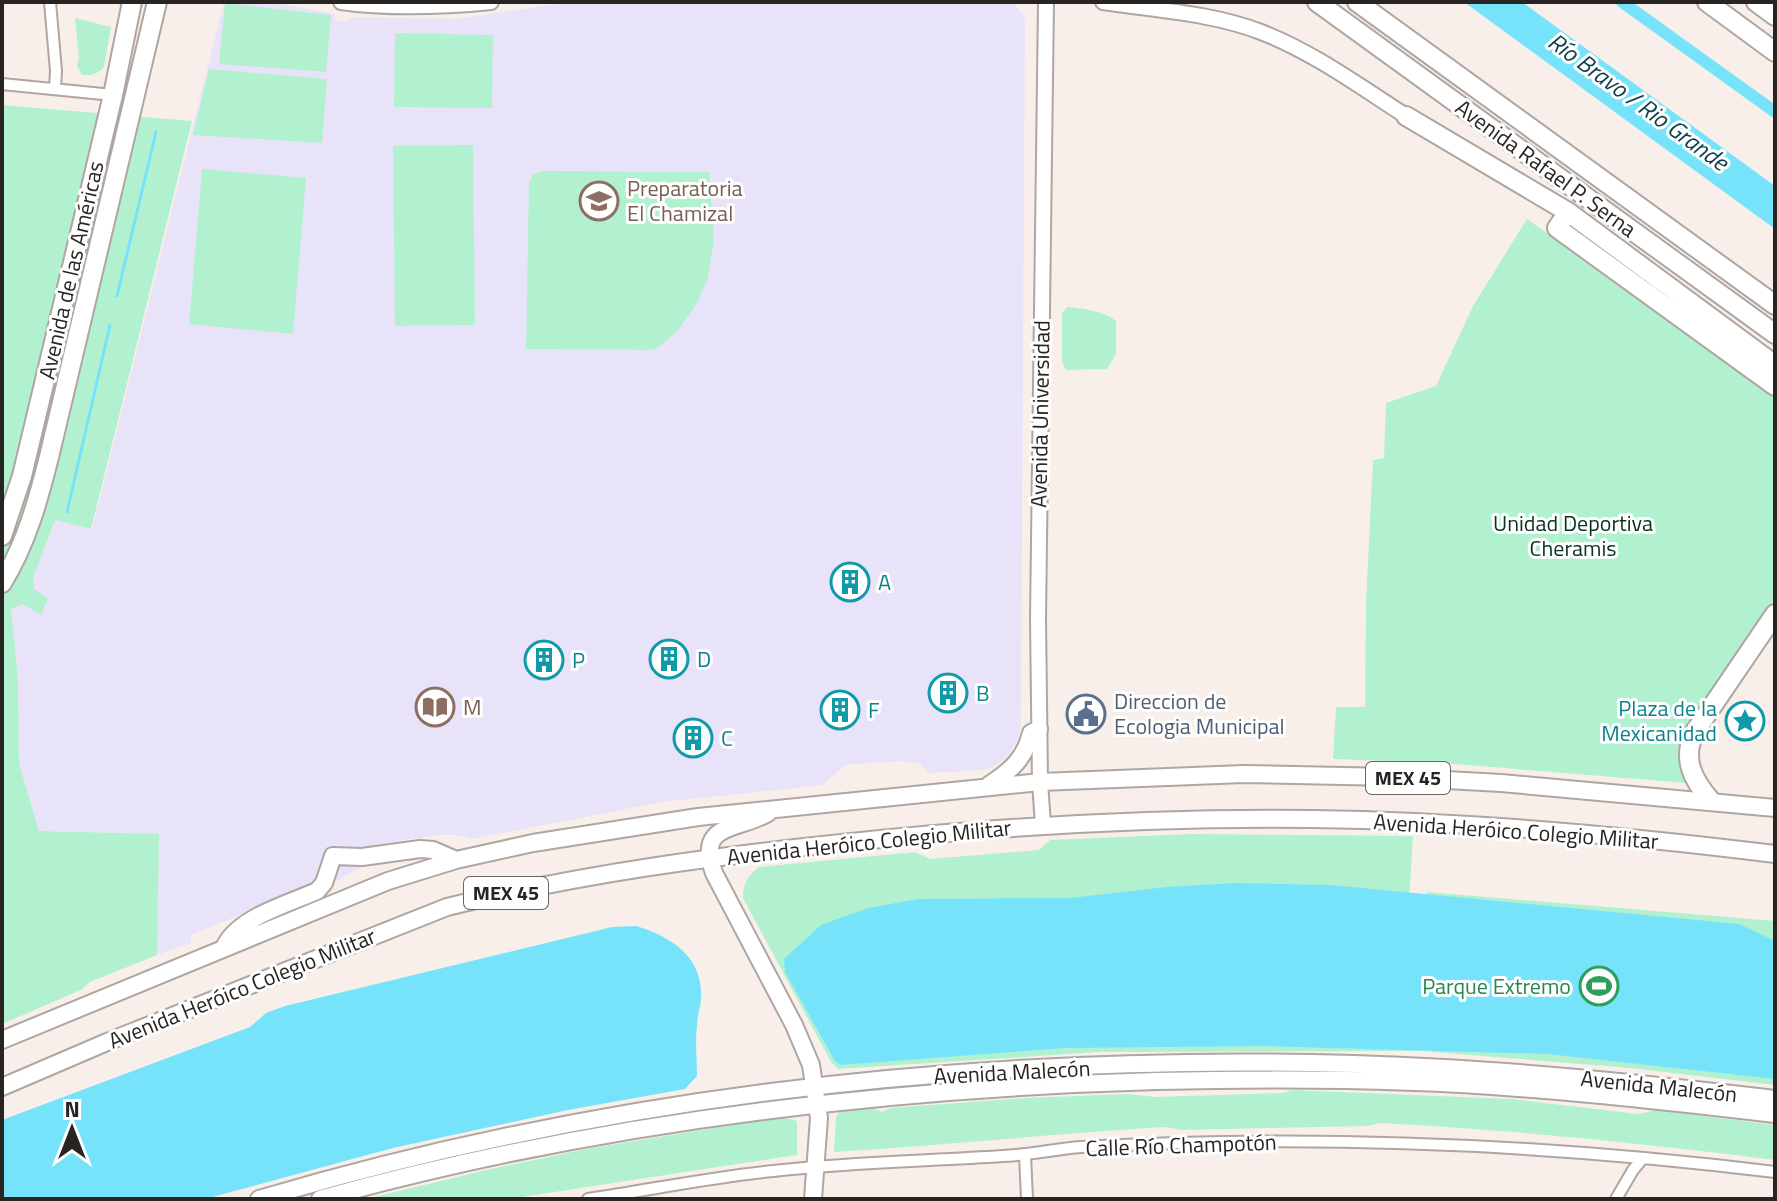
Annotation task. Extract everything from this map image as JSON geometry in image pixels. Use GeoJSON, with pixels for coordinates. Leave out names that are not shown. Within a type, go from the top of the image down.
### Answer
{"type":"FeatureCollection","features":[{"type":"Feature","properties":{"kind":"highway","name":"Avenida de las Américas"},"geometry":{"type":"LineString","coordinates":[[3,531],[22,476],[113,95],[132,2]]}},
{"type":"Feature","properties":{"kind":"highway","name":"Avenida de las Américas"},"geometry":{"type":"LineString","coordinates":[[2,583],[15,562],[33,517],[157,2]]}},
{"type":"Feature","properties":{"kind":"highway","name":"Avenida Rafael P. Serna"},"geometry":{"type":"LineString","coordinates":[[1317,2],[1775,334]]}},
{"type":"Feature","properties":{"kind":"highway","name":"Avenida Rafael P. Serna"},"geometry":{"type":"LineString","coordinates":[[1357,2],[1775,305]]}},
{"type":"Feature","properties":{"kind":"highway"},"geometry":{"type":"LineString","coordinates":[[1707,2],[1775,52]]}},
{"type":"Feature","properties":{"kind":"highway"},"geometry":{"type":"LineString","coordinates":[[1756,2],[1775,16]]}},
{"type":"Feature","properties":{"kind":"highway"},"geometry":{"type":"LineString","coordinates":[[103,229],[108,175],[123,112],[121,100],[113,95]]}},
{"type":"Feature","properties":{"kind":"highway"},"geometry":{"type":"LineString","coordinates":[[1406,116],[1568,212],[1775,365]]}},
{"type":"Feature","properties":{"kind":"highway"},"geometry":{"type":"LineString","coordinates":[[1568,212],[1557,228],[1775,386]]}},
{"type":"Feature","properties":{"kind":"highway"},"geometry":{"type":"LineString","coordinates":[[1711,801],[1696,782],[1689,765],[1689,743],[1775,614]]}},
{"type":"Feature","properties":{"kind":"main road"},"geometry":{"type":"LineString","coordinates":[[135,99],[145,85],[167,2]]}},
{"type":"Feature","properties":{"kind":"main road"},"geometry":{"type":"LineString","coordinates":[[341,2],[417,8],[491,2]]}},
{"type":"Feature","properties":{"kind":"main road","name":"Avenida Universidad"},"geometry":{"type":"LineString","coordinates":[[1043,825],[1039,729],[1046,2]]}},
{"type":"Feature","properties":{"kind":"main road"},"geometry":{"type":"LineString","coordinates":[[1103,2],[1217,20],[1258,31],[1317,59],[1406,116]]}},
{"type":"Feature","properties":{"kind":"main road"},"geometry":{"type":"LineString","coordinates":[[988,786],[1017,763],[1028,746],[1031,733],[1039,729]]}},
{"type":"Feature","properties":{"kind":"main road","name":"Avenida Heróico Colegio Militar"},"geometry":{"type":"LineString","coordinates":[[2,1040],[388,881],[456,860],[613,829],[988,786],[1145,776],[1345,775],[1501,783],[1775,808]]}},
{"type":"Feature","properties":{"kind":"main road"},"geometry":{"type":"LineString","coordinates":[[777,808],[755,821],[720,831],[710,843],[709,858],[805,1049],[818,1104],[813,1199]]}},
{"type":"Feature","properties":{"kind":"main road","name":"Avenida Heróico Colegio Militar"},"geometry":{"type":"LineString","coordinates":[[2,1087],[447,907],[497,895],[709,858],[1043,825],[1185,819],[1386,821],[1625,838],[1775,854]]}},
{"type":"Feature","properties":{"kind":"main road"},"geometry":{"type":"LineString","coordinates":[[224,948],[231,934],[242,924],[317,891],[324,883],[333,856],[362,857],[420,849],[433,850],[456,860]]}},
{"type":"Feature","properties":{"kind":"main road","name":"Avenida Malecón"},"geometry":{"type":"LineString","coordinates":[[259,1199],[456,1147],[552,1126],[816,1086],[981,1072],[1082,1067],[1338,1064],[1542,1074],[1775,1099]]}},
{"type":"Feature","properties":{"kind":"main road","name":"Avenida Malecón"},"geometry":{"type":"LineString","coordinates":[[320,1199],[573,1139],[818,1104],[1058,1084],[1302,1080],[1517,1087],[1775,1114]]}},
{"type":"Feature","properties":{"kind":"street"},"geometry":{"type":"LineString","coordinates":[[50,2],[55,88]]}},
{"type":"Feature","properties":{"kind":"street"},"geometry":{"type":"LineString","coordinates":[[2,84],[113,95]]}},
{"type":"Feature","properties":{"kind":"street","name":"Calle Río Champotón"},"geometry":{"type":"LineString","coordinates":[[588,1199],[773,1171],[1025,1155],[1078,1147],[1253,1141],[1399,1142],[1643,1158],[1775,1172]]}},
{"type":"Feature","properties":{"kind":"street"},"geometry":{"type":"LineString","coordinates":[[1025,1155],[1027,1199]]}},
{"type":"Feature","properties":{"kind":"street"},"geometry":{"type":"LineString","coordinates":[[1616,1199],[1643,1158]]}},
{"type":"Feature","properties":{"kind":"shaded area"},"geometry":{"type":"Polygon","coordinates":[[[224,2],[270,2],[335,14],[335,20],[343,21],[356,17],[456,19],[569,2],[1012,2],[1016,5],[1024,16],[1025,24],[1021,720],[1019,736],[1008,756],[993,767],[982,770],[929,773],[920,764],[902,761],[845,765],[823,785],[662,802],[472,839],[439,835],[374,845],[374,861],[325,890],[314,885],[191,935],[191,943],[157,955],[159,834],[39,831],[19,763],[18,677],[11,609],[22,604],[41,615],[32,584],[55,520],[92,529],[224,2]]]}},
{"type":"Feature","properties":{"kind":"green space"},"geometry":{"type":"Polygon","coordinates":[[[225,3],[331,15],[326,72],[219,64],[225,3]]]}},
{"type":"Feature","properties":{"kind":"green space"},"geometry":{"type":"Polygon","coordinates":[[[75,18],[111,27],[104,67],[95,74],[82,75],[77,66],[75,18]]]}},
{"type":"Feature","properties":{"kind":"green space"},"geometry":{"type":"Polygon","coordinates":[[[395,33],[493,35],[492,108],[394,107],[395,33]]]}},
{"type":"Feature","properties":{"kind":"green space"},"geometry":{"type":"Polygon","coordinates":[[[209,69],[327,79],[322,143],[193,135],[209,69]]]}},
{"type":"Feature","properties":{"kind":"green space"},"geometry":{"type":"Polygon","coordinates":[[[2,105],[192,121],[91,529],[55,520],[33,578],[34,589],[48,598],[41,615],[22,604],[11,609],[18,677],[19,763],[39,831],[159,834],[157,955],[90,982],[81,990],[2,1024],[2,105]]]}},
{"type":"Feature","properties":{"kind":"green space"},"geometry":{"type":"Polygon","coordinates":[[[473,145],[475,325],[395,326],[393,146],[473,145]]]}},
{"type":"Feature","properties":{"kind":"green space"},"geometry":{"type":"Polygon","coordinates":[[[202,169],[306,178],[293,334],[189,324],[202,169]]]}},
{"type":"Feature","properties":{"kind":"green space"},"geometry":{"type":"Polygon","coordinates":[[[540,171],[709,172],[714,241],[707,280],[697,303],[677,332],[654,350],[526,349],[529,182],[540,171]]]}},
{"type":"Feature","properties":{"kind":"green space","name":"Unidad Deportiva Cheramis"},"geometry":{"type":"Polygon","coordinates":[[[1527,219],[1775,397],[1775,599],[1683,730],[1679,760],[1686,783],[1443,763],[1333,759],[1336,707],[1365,707],[1366,601],[1373,460],[1384,458],[1386,403],[1436,386],[1473,306],[1527,219]]]}},
{"type":"Feature","properties":{"kind":"green space"},"geometry":{"type":"Polygon","coordinates":[[[1067,307],[1099,312],[1116,321],[1116,354],[1107,369],[1066,370],[1062,362],[1062,314],[1067,307]]]}},
{"type":"Feature","properties":{"kind":"green space"},"geometry":{"type":"Polygon","coordinates":[[[1190,834],[1413,836],[1409,902],[1425,904],[1427,892],[1775,921],[1775,1085],[1630,1068],[1421,1051],[1099,1052],[838,1069],[831,1062],[743,898],[747,880],[759,867],[915,852],[930,859],[1039,850],[1050,840],[1190,834]]]}},
{"type":"Feature","properties":{"kind":"green space"},"geometry":{"type":"Polygon","coordinates":[[[1291,1090],[1511,1099],[1638,1114],[1656,1110],[1775,1125],[1775,1160],[1578,1138],[1380,1123],[1368,1126],[1183,1130],[1164,1127],[834,1152],[839,1112],[861,1108],[882,1112],[890,1108],[1026,1098],[1128,1094],[1155,1097],[1284,1093],[1291,1090]]]}},
{"type":"Feature","properties":{"kind":"green space"},"geometry":{"type":"Polygon","coordinates":[[[781,1117],[797,1121],[797,1155],[509,1199],[366,1199],[586,1149],[781,1117]]]}},
{"type":"Feature","properties":{"kind":"water","name":"Río Bravo / Rio Grande"},"geometry":{"type":"Polygon","coordinates":[[[1464,2],[1522,2],[1775,186],[1775,229],[1464,2]]]}},
{"type":"Feature","properties":{"kind":"water"},"geometry":{"type":"Polygon","coordinates":[[[1234,883],[1331,885],[1739,924],[1775,941],[1775,1079],[1548,1054],[1265,1046],[1065,1048],[840,1065],[785,972],[784,959],[821,925],[868,908],[919,899],[1070,898],[1234,883]]]}},
{"type":"Feature","properties":{"kind":"water"},"geometry":{"type":"Polygon","coordinates":[[[636,926],[662,936],[683,951],[697,972],[701,985],[696,1031],[697,1076],[685,1089],[568,1110],[393,1148],[205,1199],[2,1199],[2,1120],[250,1027],[266,1013],[285,1006],[612,927],[636,926]]]}},
{"type":"Feature","properties":{"kind":"waterway"},"geometry":{"type":"LineString","coordinates":[[1622,2],[1775,112]]}},
{"type":"Feature","properties":{"kind":"waterway"},"geometry":{"type":"LineString","coordinates":[[117,296],[156,132]]}},
{"type":"Feature","properties":{"kind":"waterway"},"geometry":{"type":"LineString","coordinates":[[67,512],[110,325]]}},
{"type":"Feature","properties":{"kind":"place","name":"Preparatoria El Chamizal"},"geometry":{"type":"Point","coordinates":[599,201]}},
{"type":"Feature","properties":{"kind":"place","name":"A"},"geometry":{"type":"Point","coordinates":[850,582]}},
{"type":"Feature","properties":{"kind":"place","name":"D"},"geometry":{"type":"Point","coordinates":[669,659]}},
{"type":"Feature","properties":{"kind":"place","name":"P"},"geometry":{"type":"Point","coordinates":[544,660]}},
{"type":"Feature","properties":{"kind":"place","name":"B"},"geometry":{"type":"Point","coordinates":[948,693]}},
{"type":"Feature","properties":{"kind":"place","name":"M"},"geometry":{"type":"Point","coordinates":[435,707]}},
{"type":"Feature","properties":{"kind":"place","name":"F"},"geometry":{"type":"Point","coordinates":[840,710]}},
{"type":"Feature","properties":{"kind":"place","name":"Direccion de Ecologia Municipal"},"geometry":{"type":"Point","coordinates":[1086,714]}},
{"type":"Feature","properties":{"kind":"place","name":"Plaza de la Mexicanidad"},"geometry":{"type":"Point","coordinates":[1745,721]}},
{"type":"Feature","properties":{"kind":"place","name":"C"},"geometry":{"type":"Point","coordinates":[693,738]}},
{"type":"Feature","properties":{"kind":"place","name":"Parque Extremo"},"geometry":{"type":"Point","coordinates":[1599,986]}}]}
